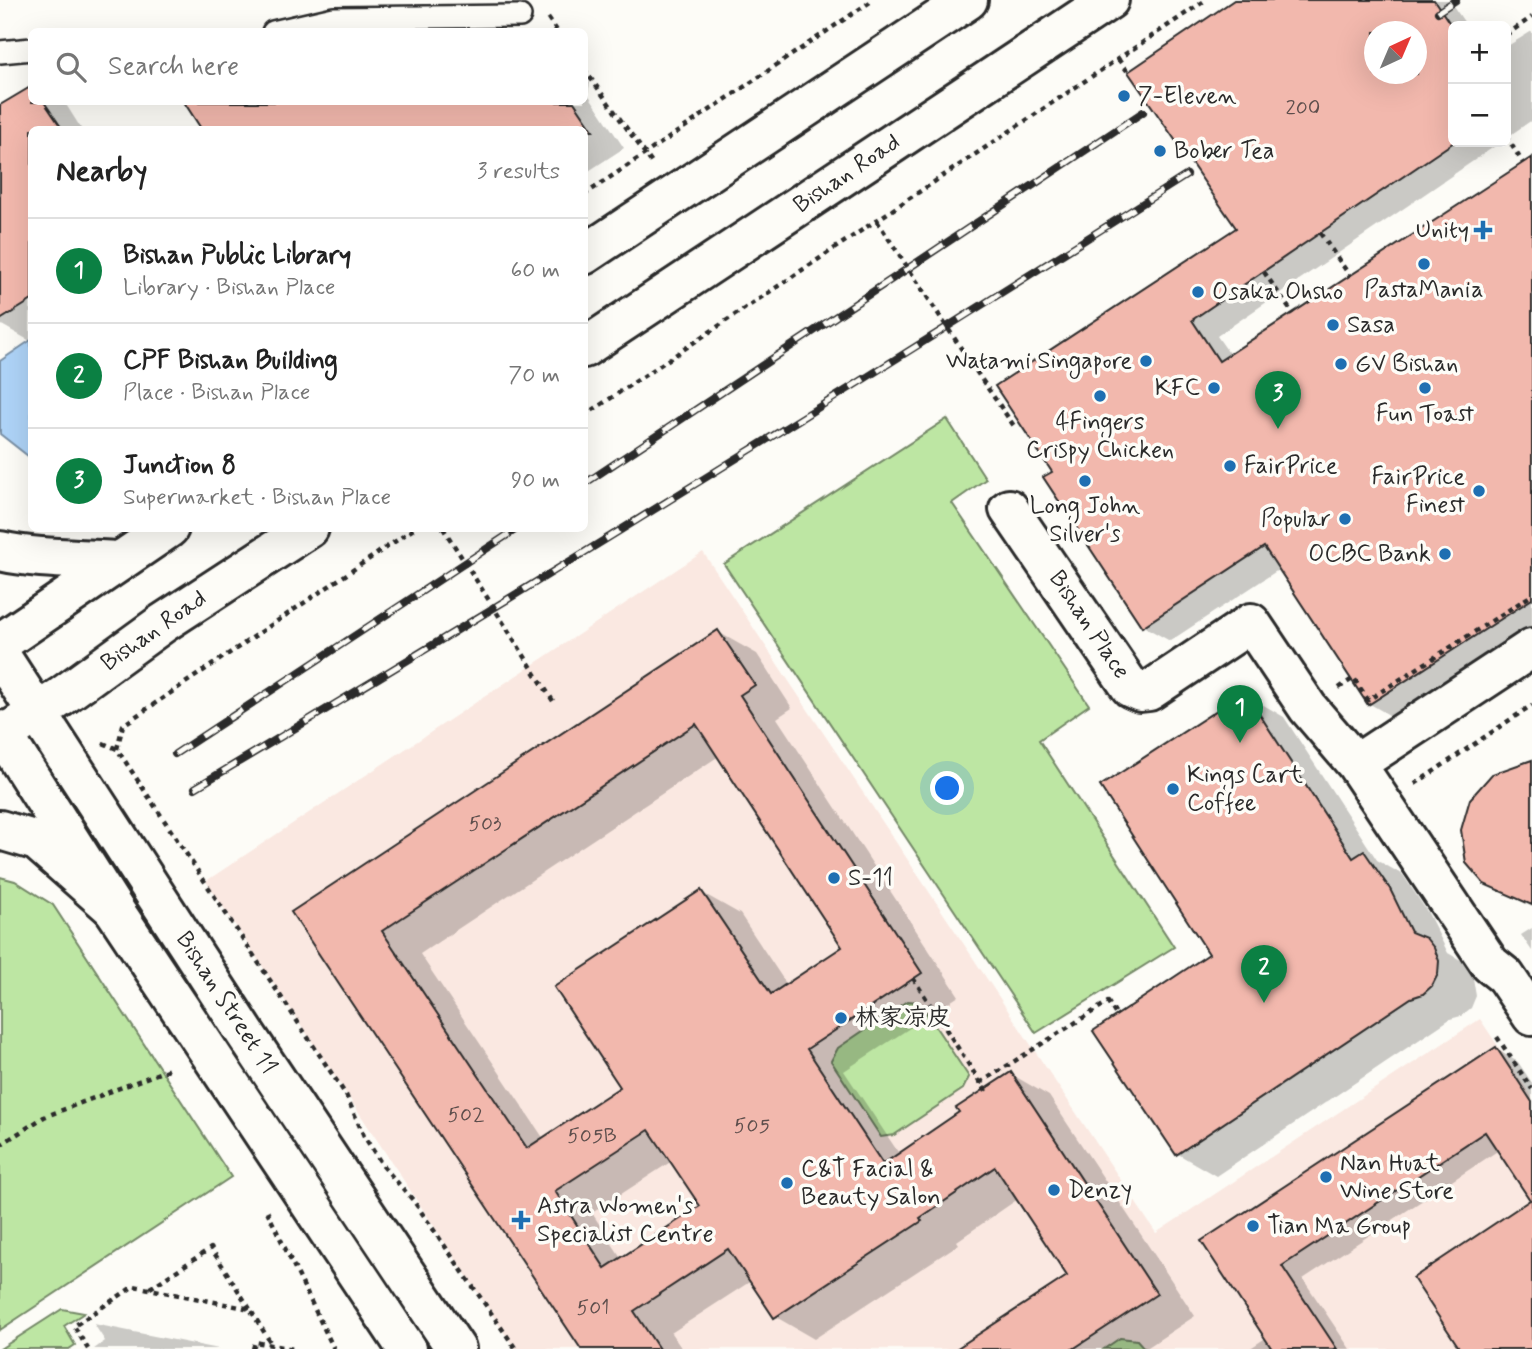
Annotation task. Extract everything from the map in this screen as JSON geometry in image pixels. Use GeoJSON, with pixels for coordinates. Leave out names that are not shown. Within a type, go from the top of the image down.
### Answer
{"type":"FeatureCollection","features":[{"type":"Feature","properties":{"kind":"street"},"geometry":{"type":"LineString","coordinates":[[588,252],[968,0]]}},
{"type":"Feature","properties":{"kind":"street","name":"Bishan Road"},"geometry":{"type":"LineString","coordinates":[[588,345],[1110,0]]}},
{"type":"Feature","properties":{"kind":"street","name":"Bishan Place"},"geometry":{"type":"LineString","coordinates":[[1009,509],[1132,688],[1140,692],[1149,691],[1251,623],[1308,708],[1369,785],[1496,975],[1532,1043]]}},
{"type":"Feature","properties":{"kind":"street"},"geometry":{"type":"LineString","coordinates":[[0,643],[163,532]]}},
{"type":"Feature","properties":{"kind":"street","name":"Bishan Road"},"geometry":{"type":"LineString","coordinates":[[1,734],[39,712],[163,623],[303,532]]}},
{"type":"Feature","properties":{"kind":"street"},"geometry":{"type":"LineString","coordinates":[[0,551],[29,558],[66,557],[120,561]]}},
{"type":"Feature","properties":{"kind":"street"},"geometry":{"type":"LineString","coordinates":[[1369,785],[1532,648]]}},
{"type":"Feature","properties":{"kind":"street","name":"Bishan Street 11"},"geometry":{"type":"LineString","coordinates":[[0,655],[245,1033],[456,1349]]}},
{"type":"Feature","properties":{"kind":"street"},"geometry":{"type":"LineString","coordinates":[[1369,785],[1532,674]]}},
{"type":"Feature","properties":{"kind":"street","name":"Bishan Street 11"},"geometry":{"type":"LineString","coordinates":[[1,734],[113,908],[407,1349]]}},
{"type":"Feature","properties":{"kind":"street"},"geometry":{"type":"LineString","coordinates":[[0,830],[37,841],[113,908]]}},
{"type":"Feature","properties":{"kind":"street","name":"Bishan Place"},"geometry":{"type":"LineString","coordinates":[[1496,975],[1532,1016]]}},
{"type":"Feature","properties":{"kind":"lane"},"geometry":{"type":"LineString","coordinates":[[290,28],[334,18],[520,16]]}},
{"type":"Feature","properties":{"kind":"lane"},"geometry":{"type":"LineString","coordinates":[[0,52],[28,49]]}},
{"type":"Feature","properties":{"kind":"path"},"geometry":{"type":"LineString","coordinates":[[588,192],[873,0]]}},
{"type":"Feature","properties":{"kind":"path"},"geometry":{"type":"LineString","coordinates":[[588,413],[1206,0]]}},
{"type":"Feature","properties":{"kind":"path"},"geometry":{"type":"LineString","coordinates":[[1511,32],[1532,17]]}},
{"type":"Feature","properties":{"kind":"path"},"geometry":{"type":"LineString","coordinates":[[1118,59],[1128,72]]}},
{"type":"Feature","properties":{"kind":"path"},"geometry":{"type":"LineString","coordinates":[[588,75],[675,195]]}},
{"type":"Feature","properties":{"kind":"path"},"geometry":{"type":"LineString","coordinates":[[1511,144],[1523,163]]}},
{"type":"Feature","properties":{"kind":"path"},"geometry":{"type":"LineString","coordinates":[[877,222],[1014,426]]}},
{"type":"Feature","properties":{"kind":"path"},"geometry":{"type":"LineString","coordinates":[[1320,233],[1350,276]]}},
{"type":"Feature","properties":{"kind":"path"},"geometry":{"type":"LineString","coordinates":[[1264,272],[1293,314]]}},
{"type":"Feature","properties":{"kind":"path"},"geometry":{"type":"LineString","coordinates":[[409,532],[123,726],[117,749],[346,1095],[364,1136],[383,1166],[413,1200],[516,1349]]}},
{"type":"Feature","properties":{"kind":"path"},"geometry":{"type":"LineString","coordinates":[[446,532],[552,701]]}},
{"type":"Feature","properties":{"kind":"path"},"geometry":{"type":"LineString","coordinates":[[1332,692],[1354,678],[1368,700],[1532,595]]}},
{"type":"Feature","properties":{"kind":"path"},"geometry":{"type":"LineString","coordinates":[[1369,785],[1532,705]]}},
{"type":"Feature","properties":{"kind":"path"},"geometry":{"type":"LineString","coordinates":[[914,978],[987,1093]]}},
{"type":"Feature","properties":{"kind":"path"},"geometry":{"type":"LineString","coordinates":[[980,1083],[1108,1002],[1116,1015]]}},
{"type":"Feature","properties":{"kind":"path"},"geometry":{"type":"LineString","coordinates":[[1494,1032],[1532,1089]]}},
{"type":"Feature","properties":{"kind":"path"},"geometry":{"type":"LineString","coordinates":[[165,1057],[180,1079]]}},
{"type":"Feature","properties":{"kind":"path"},"geometry":{"type":"LineString","coordinates":[[0,1145],[44,1117],[172,1068]]}},
{"type":"Feature","properties":{"kind":"path"},"geometry":{"type":"LineString","coordinates":[[263,1203],[334,1349]]}},
{"type":"Feature","properties":{"kind":"path"},"geometry":{"type":"LineString","coordinates":[[149,1289],[211,1248],[272,1345]]}},
{"type":"Feature","properties":{"kind":"path"},"geometry":{"type":"LineString","coordinates":[[88,1349],[74,1326],[134,1286],[250,1310]]}},
{"type":"Feature","properties":{"kind":"path"},"geometry":{"type":"LineString","coordinates":[[253,1349],[255,1342],[294,1349]]}},
{"type":"Feature","properties":{"kind":"shaded area"},"geometry":{"type":"Polygon","coordinates":[[[703,552],[1156,1233],[1480,1019],[1532,1097],[1532,1349],[515,1349],[206,881],[703,552]]]}},
{"type":"Feature","properties":{"kind":"green space"},"geometry":{"type":"Polygon","coordinates":[[[947,419],[986,479],[952,503],[1089,705],[1039,740],[1174,947],[1036,1033],[724,564],[947,419]]]}},
{"type":"Feature","properties":{"kind":"green space"},"geometry":{"type":"Polygon","coordinates":[[[0,877],[15,881],[53,905],[231,1177],[0,1330],[0,877]]]}},
{"type":"Feature","properties":{"kind":"green space"},"geometry":{"type":"Polygon","coordinates":[[[907,1001],[919,1002],[969,1077],[963,1089],[894,1135],[881,1137],[831,1061],[838,1048],[907,1001]]]}},
{"type":"Feature","properties":{"kind":"green space"},"geometry":{"type":"Polygon","coordinates":[[[62,1309],[84,1313],[64,1326],[75,1345],[69,1349],[0,1349],[62,1309]]]}},
{"type":"Feature","properties":{"kind":"green space"},"geometry":{"type":"Polygon","coordinates":[[[1120,1338],[1137,1340],[1145,1349],[1104,1349],[1120,1338]]]}},
{"type":"Feature","properties":{"kind":"water"},"geometry":{"type":"Polygon","coordinates":[[[28,342],[28,456],[0,434],[0,361],[28,342]]]}},
{"type":"Feature","properties":{"kind":"building"},"geometry":{"type":"Polygon","coordinates":[[[1234,0],[1434,0],[1448,21],[1448,146],[1192,320],[1219,361],[1532,157],[1532,599],[1368,705],[1264,547],[1142,627],[1043,477],[1052,472],[995,386],[1236,228],[1128,72],[1234,0]]]}},
{"type":"Feature","properties":{"kind":"building"},"geometry":{"type":"Polygon","coordinates":[[[28,88],[28,105],[46,105],[60,126],[28,126],[28,302],[0,320],[0,105],[28,88]]]}},
{"type":"Feature","properties":{"kind":"building"},"geometry":{"type":"Polygon","coordinates":[[[186,105],[576,105],[593,130],[588,130],[588,126],[199,126],[186,105]]]}},
{"type":"Feature","properties":{"kind":"building"},"geometry":{"type":"Polygon","coordinates":[[[718,630],[755,685],[740,695],[922,973],[807,1049],[883,1164],[959,1112],[956,1108],[1011,1072],[1157,1294],[1073,1349],[956,1349],[1067,1276],[995,1167],[920,1218],[922,1221],[774,1318],[728,1249],[634,1311],[659,1349],[581,1349],[291,912],[718,630]],[[696,724],[382,931],[527,1148],[620,1087],[554,987],[701,890],[771,994],[842,947],[696,724]],[[649,1130],[555,1191],[605,1268],[700,1206],[649,1130]]]}},
{"type":"Feature","properties":{"kind":"building"},"geometry":{"type":"Polygon","coordinates":[[[1245,692],[1353,858],[1364,851],[1390,889],[1411,932],[1426,938],[1434,948],[1439,961],[1438,974],[1432,986],[1423,994],[1411,998],[1176,1155],[1093,1031],[1209,954],[1100,786],[1245,692]]]}},
{"type":"Feature","properties":{"kind":"building"},"geometry":{"type":"Polygon","coordinates":[[[1532,760],[1532,905],[1484,884],[1466,863],[1461,830],[1470,799],[1492,774],[1532,760]]]}},
{"type":"Feature","properties":{"kind":"building"},"geometry":{"type":"Polygon","coordinates":[[[1496,1047],[1532,1102],[1532,1349],[1460,1349],[1413,1278],[1530,1200],[1485,1132],[1282,1266],[1337,1349],[1272,1349],[1201,1241],[1496,1047]]]}},
{"type":"Feature","properties":{"kind":"railway"},"geometry":{"type":"LineString","coordinates":[[1438,12],[1456,0]]}},
{"type":"Feature","properties":{"kind":"railway"},"geometry":{"type":"LineString","coordinates":[[588,481],[1143,112]]}},
{"type":"Feature","properties":{"kind":"railway"},"geometry":{"type":"LineString","coordinates":[[195,788],[693,485],[1187,175]]}},
{"type":"Feature","properties":{"kind":"railway"},"geometry":{"type":"LineString","coordinates":[[175,754],[512,532]]}},
{"type":"Feature","properties":{"kind":"place","name":"7-Eleven"},"geometry":{"type":"Point","coordinates":[1124,96]}},
{"type":"Feature","properties":{"kind":"place","name":"Bober Tea"},"geometry":{"type":"Point","coordinates":[1160,151]}},
{"type":"Feature","properties":{"kind":"place","name":"Unity"},"geometry":{"type":"Point","coordinates":[1483,230]}},
{"type":"Feature","properties":{"kind":"place","name":"PastaMania"},"geometry":{"type":"Point","coordinates":[1424,264]}},
{"type":"Feature","properties":{"kind":"place","name":"Osaka Ohsho"},"geometry":{"type":"Point","coordinates":[1198,292]}},
{"type":"Feature","properties":{"kind":"place","name":"Sasa"},"geometry":{"type":"Point","coordinates":[1333,325]}},
{"type":"Feature","properties":{"kind":"place","name":"Watami Singapore"},"geometry":{"type":"Point","coordinates":[1146,361]}},
{"type":"Feature","properties":{"kind":"place","name":"GV Bishan"},"geometry":{"type":"Point","coordinates":[1341,364]}},
{"type":"Feature","properties":{"kind":"place","name":"KFC"},"geometry":{"type":"Point","coordinates":[1214,388]}},
{"type":"Feature","properties":{"kind":"place","name":"Fun Toast"},"geometry":{"type":"Point","coordinates":[1425,388]}},
{"type":"Feature","properties":{"kind":"place","name":"4Fingers Crispy Chicken"},"geometry":{"type":"Point","coordinates":[1100,396]}},
{"type":"Feature","properties":{"kind":"place","name":"Junction 8"},"geometry":{"type":"Point","coordinates":[1278,429]}},
{"type":"Feature","properties":{"kind":"place","name":"FairPrice"},"geometry":{"type":"Point","coordinates":[1230,466]}},
{"type":"Feature","properties":{"kind":"place","name":"Long John Silver's"},"geometry":{"type":"Point","coordinates":[1085,481]}},
{"type":"Feature","properties":{"kind":"place","name":"FairPrice Finest"},"geometry":{"type":"Point","coordinates":[1479,491]}},
{"type":"Feature","properties":{"kind":"place","name":"Popular"},"geometry":{"type":"Point","coordinates":[1345,519]}},
{"type":"Feature","properties":{"kind":"place","name":"OCBC Bank"},"geometry":{"type":"Point","coordinates":[1445,554]}},
{"type":"Feature","properties":{"kind":"place","name":"Bishan Public Library"},"geometry":{"type":"Point","coordinates":[1240,743]}},
{"type":"Feature","properties":{"kind":"place","name":"Kings Cart Coffee"},"geometry":{"type":"Point","coordinates":[1173,789]}},
{"type":"Feature","properties":{"kind":"place","name":"S-11"},"geometry":{"type":"Point","coordinates":[834,878]}},
{"type":"Feature","properties":{"kind":"place","name":"CPF Bishan Building"},"geometry":{"type":"Point","coordinates":[1264,1003]}},
{"type":"Feature","properties":{"kind":"place","name":"林家凉皮"},"geometry":{"type":"Point","coordinates":[841,1018]}},
{"type":"Feature","properties":{"kind":"place","name":"Nan Huat Wine Store"},"geometry":{"type":"Point","coordinates":[1326,1177]}},
{"type":"Feature","properties":{"kind":"place","name":"C&T Facial & Beauty Salon"},"geometry":{"type":"Point","coordinates":[787,1183]}},
{"type":"Feature","properties":{"kind":"place","name":"Denzy"},"geometry":{"type":"Point","coordinates":[1054,1190]}},
{"type":"Feature","properties":{"kind":"place","name":"Astra Women's Specialist Centre"},"geometry":{"type":"Point","coordinates":[521,1220]}},
{"type":"Feature","properties":{"kind":"place","name":"Tian Ma Group"},"geometry":{"type":"Point","coordinates":[1253,1226]}}]}
